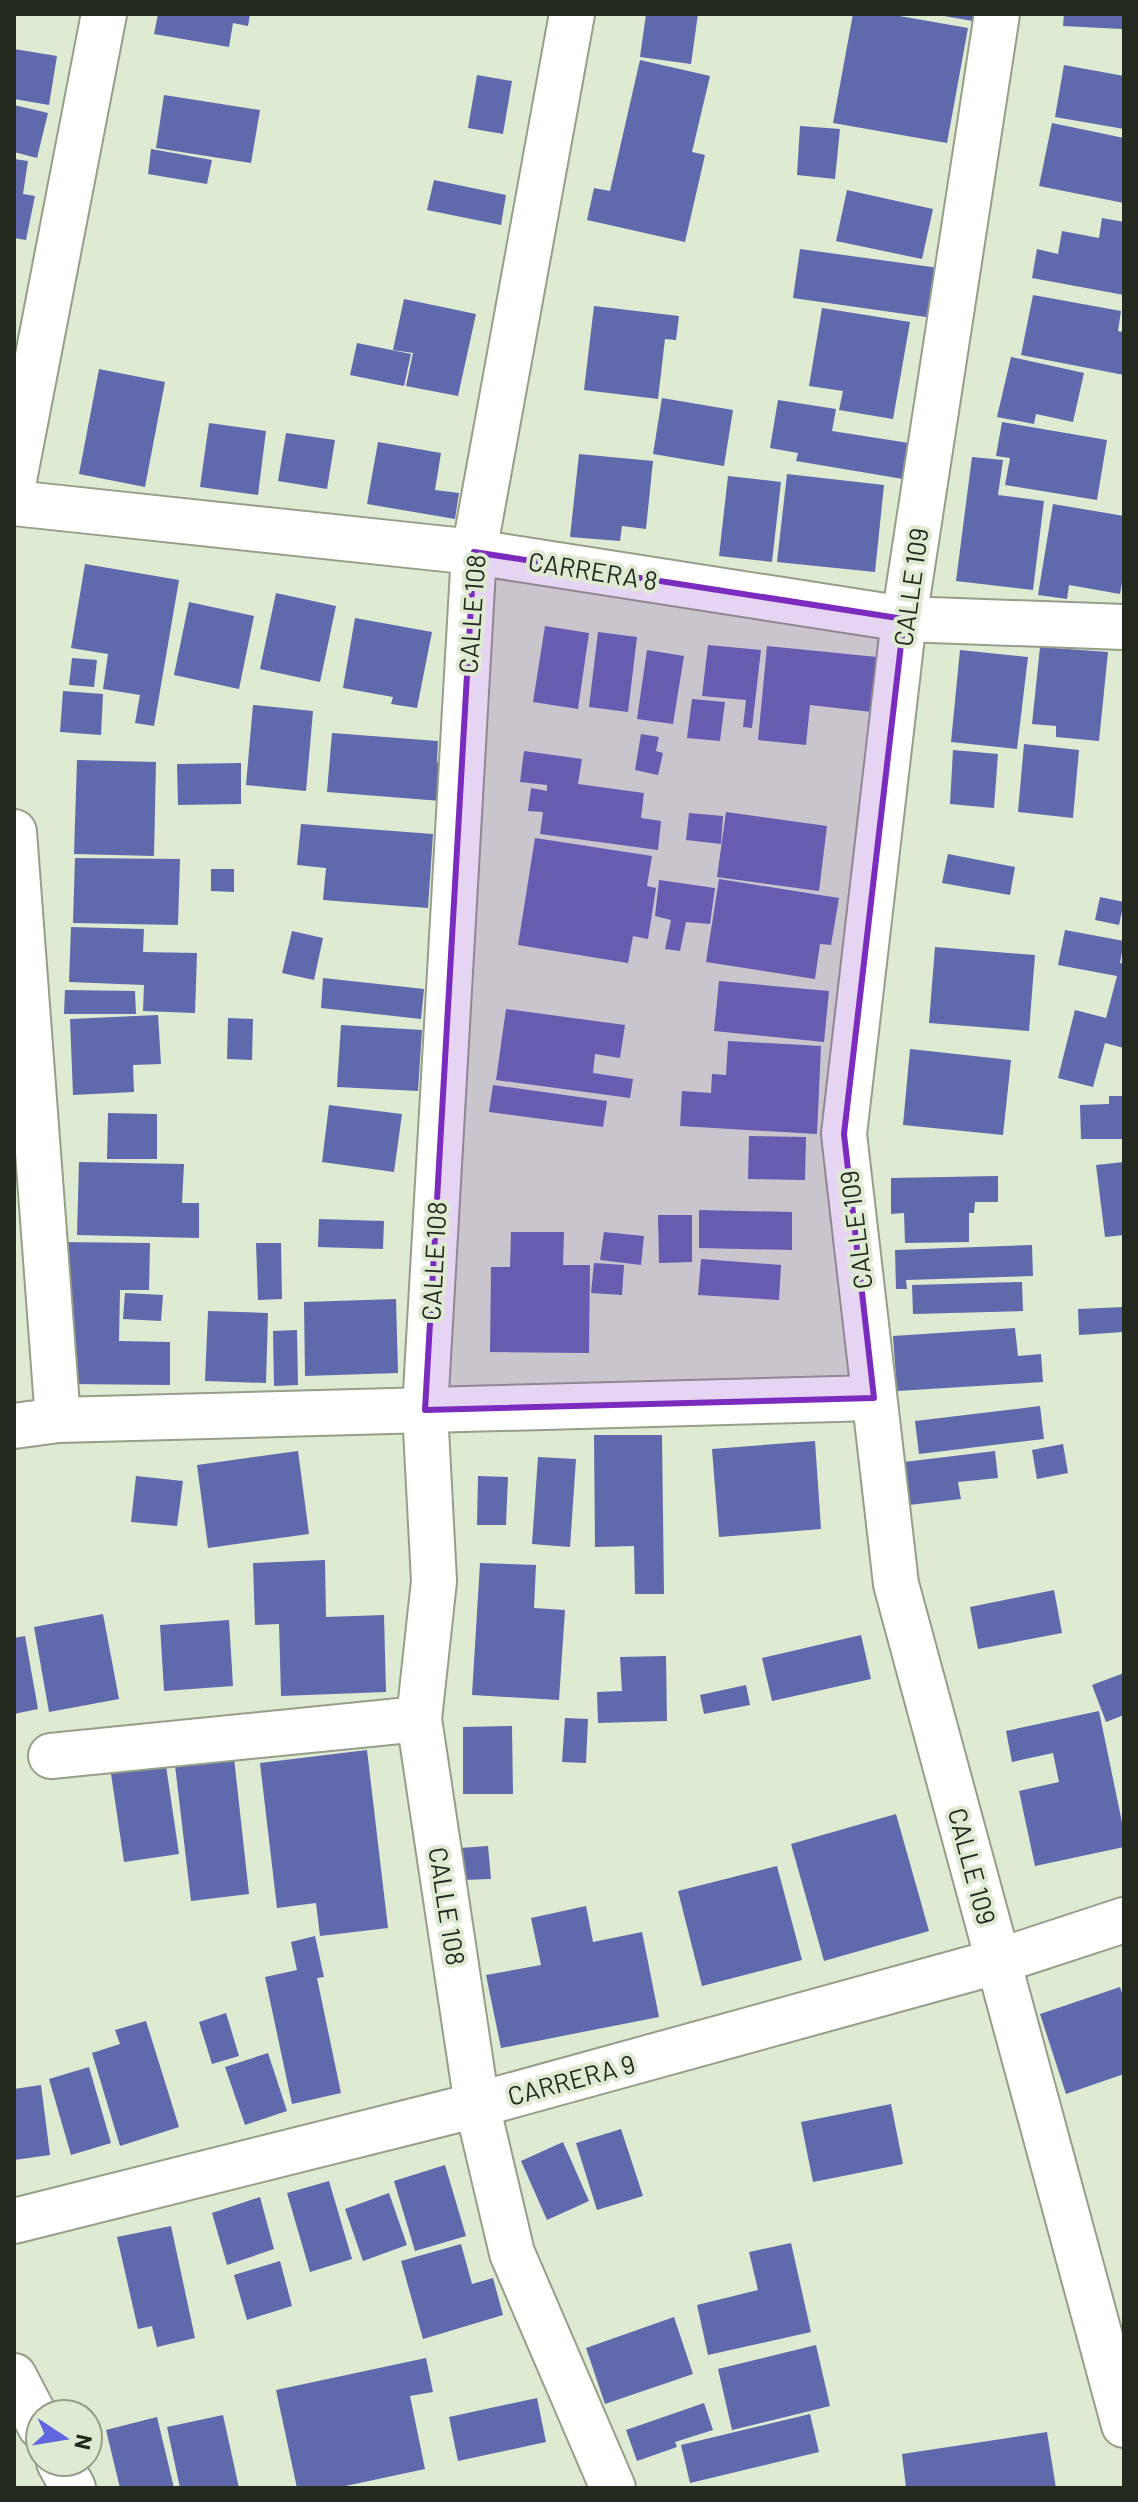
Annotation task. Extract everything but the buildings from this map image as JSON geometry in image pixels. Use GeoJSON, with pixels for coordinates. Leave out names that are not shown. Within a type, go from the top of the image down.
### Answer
{"type":"FeatureCollection","features":[{"type":"Feature","properties":{"kind":"street"},"geometry":{"type":"LineString","coordinates":[[14,480],[104,14]]}},
{"type":"Feature","properties":{"kind":"street","name":"CALLE 108"},"geometry":{"type":"LineString","coordinates":[[572,14],[474,552],[425,1410],[434,1581],[419,1719],[477,2105],[512,2253],[613,2488]]}},
{"type":"Feature","properties":{"kind":"street","name":"CALLE 109"},"geometry":{"type":"LineString","coordinates":[[997,14],[904,619],[844,1134],[896,1584],[1124,2425]]}},
{"type":"Feature","properties":{"kind":"street","name":"CARRERA 8"},"geometry":{"type":"LineString","coordinates":[[14,503],[474,552],[904,619],[1124,627]]}},
{"type":"Feature","properties":{"kind":"street"},"geometry":{"type":"LineString","coordinates":[[14,832],[58,1420]]}},
{"type":"Feature","properties":{"kind":"street"},"geometry":{"type":"LineString","coordinates":[[14,1426],[58,1420],[874,1398]]}},
{"type":"Feature","properties":{"kind":"street"},"geometry":{"type":"LineString","coordinates":[[51,1756],[419,1719]]}},
{"type":"Feature","properties":{"kind":"street","name":"CARRERA 9"},"geometry":{"type":"LineString","coordinates":[[14,2221],[477,2105],[999,1961],[1124,1920]]}},
{"type":"Feature","properties":{"kind":"street"},"geometry":{"type":"LineString","coordinates":[[14,2376],[25,2398]]}},
{"type":"Feature","properties":{"kind":"highlighted area"},"geometry":{"type":"Polygon","coordinates":[[[474,552],[904,619],[844,1134],[874,1398],[425,1410],[474,552]]]}}]}
